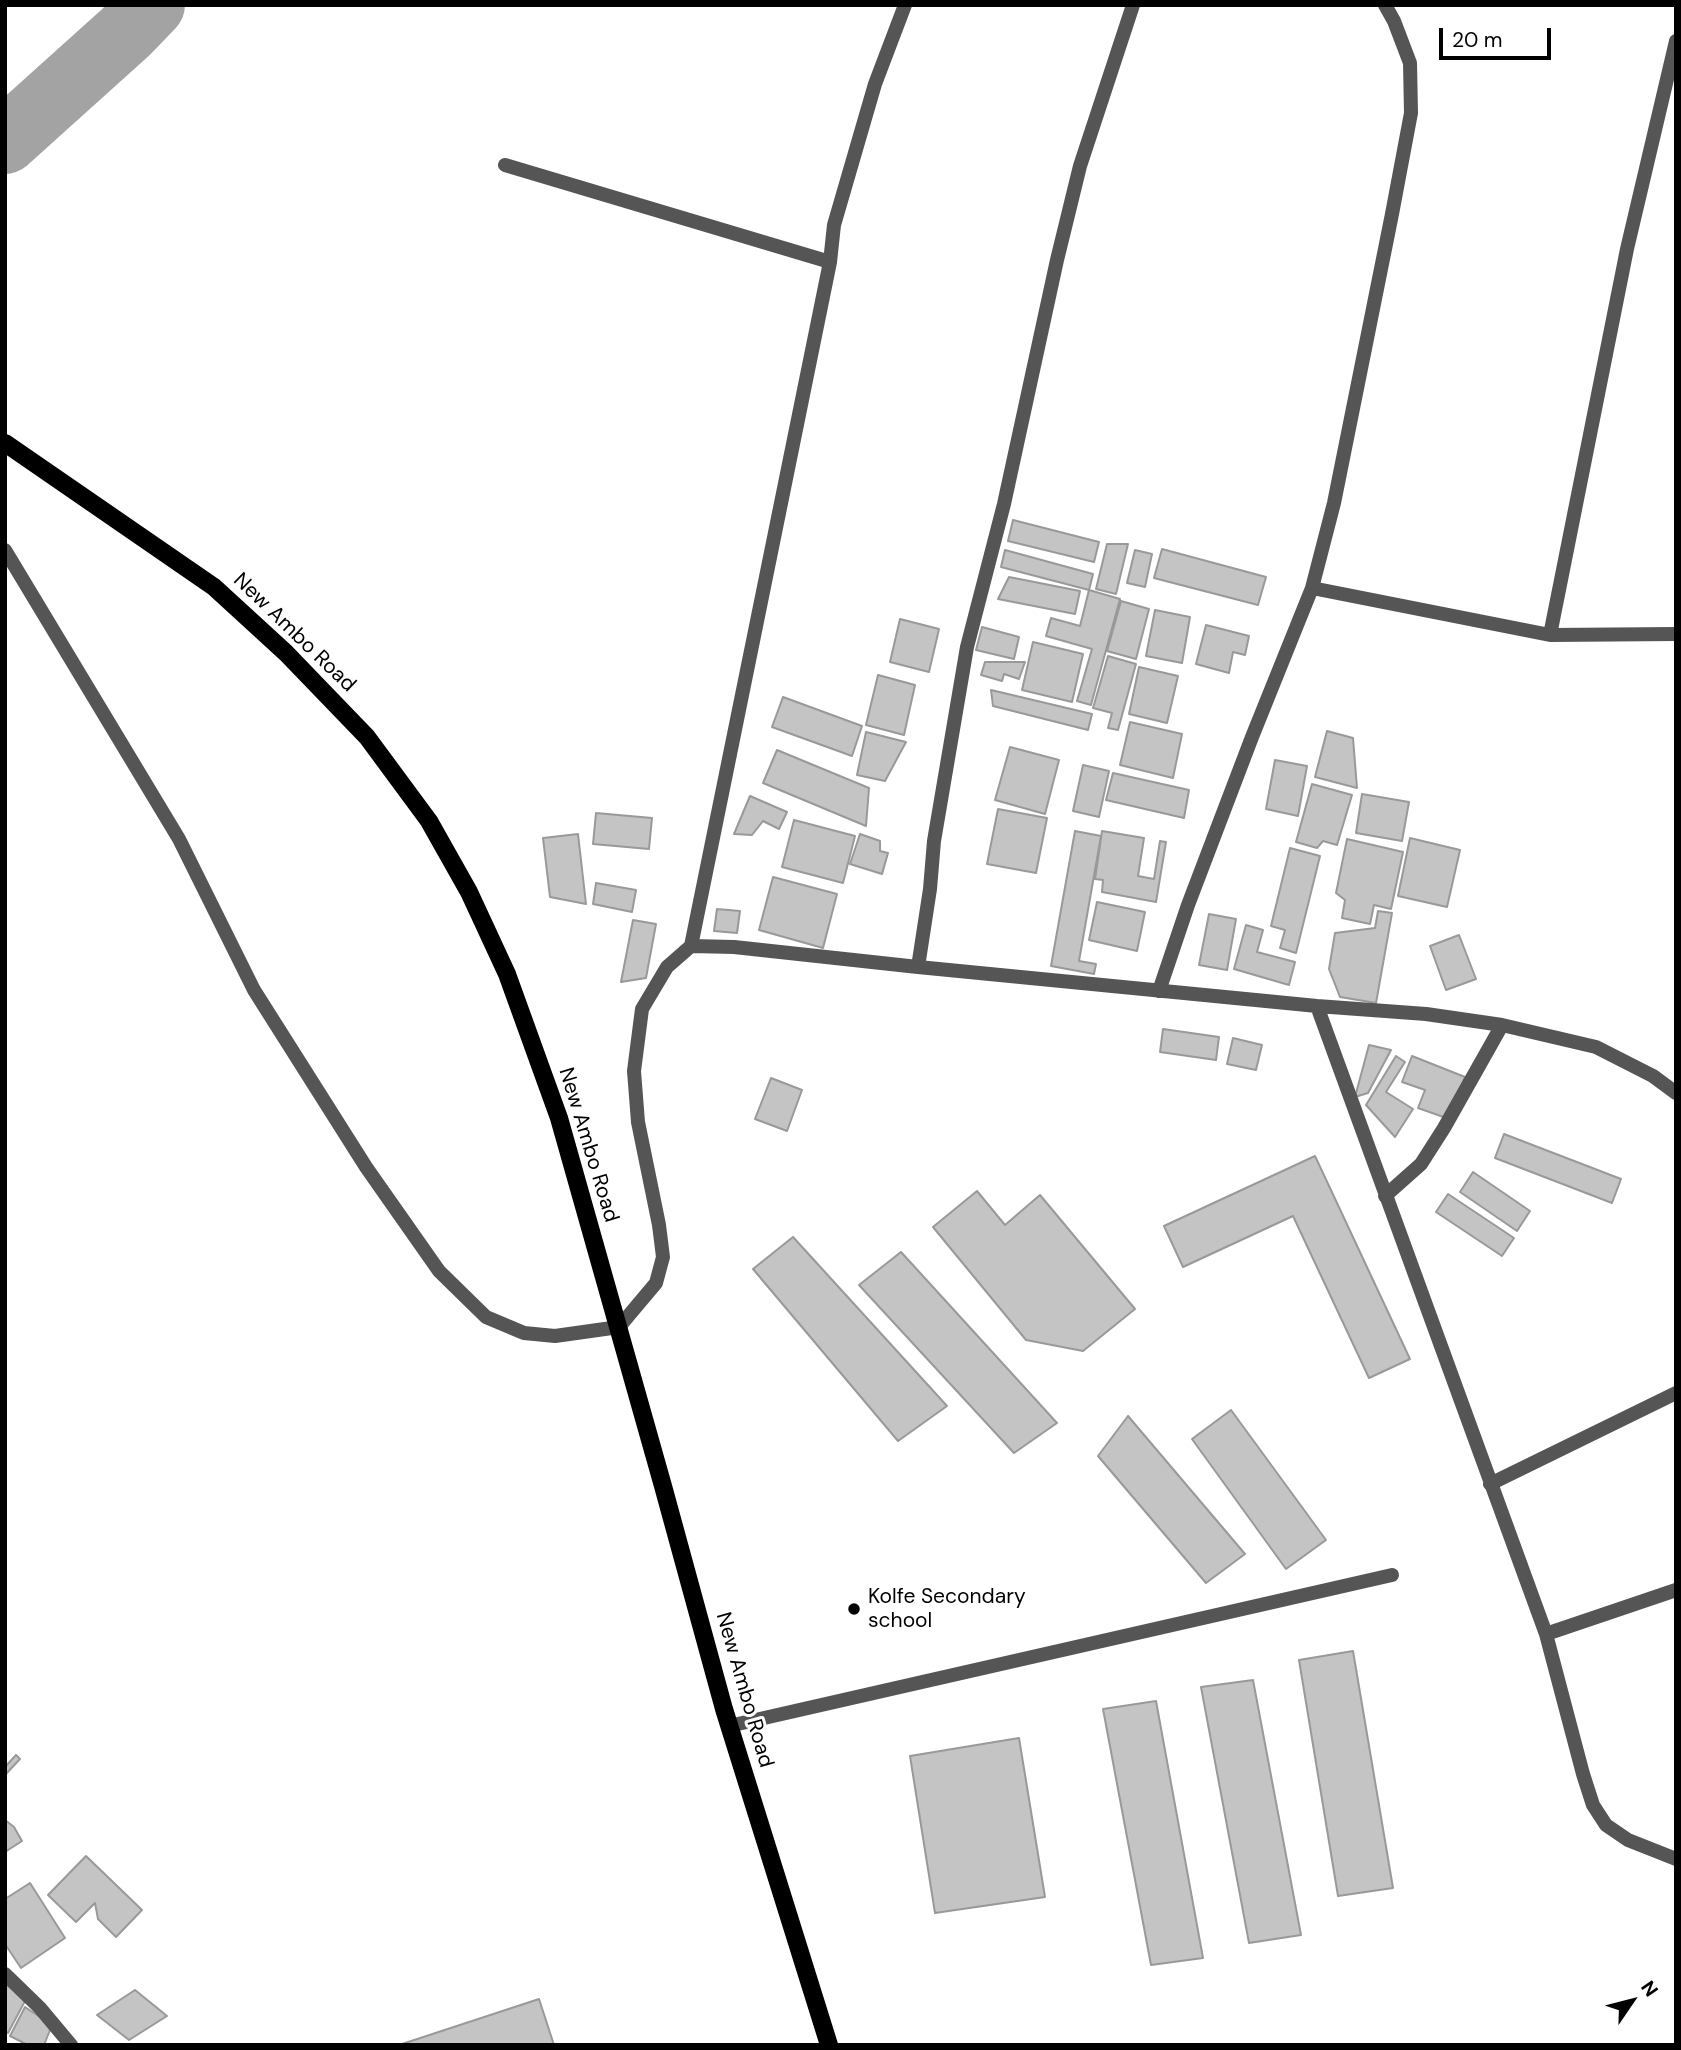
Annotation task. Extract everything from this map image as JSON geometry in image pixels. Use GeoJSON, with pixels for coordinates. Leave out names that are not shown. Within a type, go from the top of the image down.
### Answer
{"type":"FeatureCollection","features":[{"type":"Feature","properties":{"kind":"main road","name":"New Ambo Road"},"geometry":{"type":"LineString","coordinates":[[5,443],[214,587],[286,653],[367,737],[429,821],[469,892],[508,974],[559,1118],[729,1726],[829,2045]]}},
{"type":"Feature","properties":{"kind":"street"},"geometry":{"type":"LineString","coordinates":[[5,550],[179,839],[254,990],[366,1167],[439,1271],[486,1317],[524,1333],[555,1336],[619,1327],[656,1283],[663,1257],[638,1122],[634,1071],[642,1009],[667,967],[691,946],[830,262],[834,225],[875,83],[905,5]]}},
{"type":"Feature","properties":{"kind":"street"},"geometry":{"type":"LineString","coordinates":[[918,967],[934,841],[967,647],[1004,504],[1080,166],[1133,5]]}},
{"type":"Feature","properties":{"kind":"street"},"geometry":{"type":"LineString","coordinates":[[1159,991],[1188,905],[1312,588],[1334,503],[1410,113],[1410,63],[1385,5]]}},
{"type":"Feature","properties":{"kind":"street"},"geometry":{"type":"LineString","coordinates":[[1550,635],[1627,249],[1676,41]]}},
{"type":"Feature","properties":{"kind":"street"},"geometry":{"type":"LineString","coordinates":[[505,165],[830,262]]}},
{"type":"Feature","properties":{"kind":"street"},"geometry":{"type":"LineString","coordinates":[[1312,588],[1550,635],[1676,634]]}},
{"type":"Feature","properties":{"kind":"street"},"geometry":{"type":"LineString","coordinates":[[691,946],[734,947],[1159,991],[1426,1014],[1502,1025],[1596,1047],[1653,1076],[1676,1093]]}},
{"type":"Feature","properties":{"kind":"street"},"geometry":{"type":"LineString","coordinates":[[1317,1006],[1546,1634],[1593,1805],[1606,1825],[1628,1840],[1676,1858]]}},
{"type":"Feature","properties":{"kind":"street"},"geometry":{"type":"LineString","coordinates":[[1385,1196],[1421,1164],[1502,1025]]}},
{"type":"Feature","properties":{"kind":"street"},"geometry":{"type":"LineString","coordinates":[[1490,1484],[1676,1393]]}},
{"type":"Feature","properties":{"kind":"street"},"geometry":{"type":"LineString","coordinates":[[729,1726],[1392,1575]]}},
{"type":"Feature","properties":{"kind":"street"},"geometry":{"type":"LineString","coordinates":[[1546,1634],[1676,1590]]}},
{"type":"Feature","properties":{"kind":"street"},"geometry":{"type":"LineString","coordinates":[[5,1974],[40,2008],[71,2045]]}},
{"type":"Feature","properties":{"kind":"building"},"geometry":{"type":"Polygon","coordinates":[[[1013,520],[1099,542],[1094,562],[1008,541],[1013,520]]]}},
{"type":"Feature","properties":{"kind":"building"},"geometry":{"type":"Polygon","coordinates":[[[1107,544],[1128,544],[1116,594],[1096,589],[1107,544]]]}},
{"type":"Feature","properties":{"kind":"building"},"geometry":{"type":"Polygon","coordinates":[[[1162,549],[1266,577],[1258,605],[1154,578],[1162,549]]]}},
{"type":"Feature","properties":{"kind":"building"},"geometry":{"type":"Polygon","coordinates":[[[1005,550],[1093,574],[1089,590],[1001,567],[1005,550]]]}},
{"type":"Feature","properties":{"kind":"building"},"geometry":{"type":"Polygon","coordinates":[[[1135,550],[1152,554],[1145,587],[1127,583],[1135,550]]]}},
{"type":"Feature","properties":{"kind":"building"},"geometry":{"type":"Polygon","coordinates":[[[1009,577],[1080,591],[1075,614],[998,599],[1009,577]]]}},
{"type":"Feature","properties":{"kind":"building"},"geometry":{"type":"Polygon","coordinates":[[[1089,590],[1120,599],[1091,705],[1077,701],[1092,649],[1046,636],[1051,618],[1080,626],[1089,590]]]}},
{"type":"Feature","properties":{"kind":"building"},"geometry":{"type":"Polygon","coordinates":[[[1121,601],[1149,609],[1136,659],[1107,651],[1121,601]]]}},
{"type":"Feature","properties":{"kind":"building"},"geometry":{"type":"Polygon","coordinates":[[[1155,610],[1190,617],[1182,663],[1146,656],[1155,610]]]}},
{"type":"Feature","properties":{"kind":"building"},"geometry":{"type":"Polygon","coordinates":[[[900,619],[939,629],[929,672],[890,662],[900,619]]]}},
{"type":"Feature","properties":{"kind":"building"},"geometry":{"type":"Polygon","coordinates":[[[1206,625],[1249,636],[1245,655],[1233,652],[1229,673],[1196,664],[1206,625]]]}},
{"type":"Feature","properties":{"kind":"building"},"geometry":{"type":"Polygon","coordinates":[[[982,627],[1019,637],[1014,659],[976,650],[982,627]]]}},
{"type":"Feature","properties":{"kind":"building"},"geometry":{"type":"Polygon","coordinates":[[[1033,642],[1083,654],[1072,702],[1022,690],[1033,642]]]}},
{"type":"Feature","properties":{"kind":"building"},"geometry":{"type":"Polygon","coordinates":[[[1108,656],[1136,664],[1118,730],[1108,728],[1112,713],[1093,708],[1108,656]]]}},
{"type":"Feature","properties":{"kind":"building"},"geometry":{"type":"Polygon","coordinates":[[[985,662],[1025,662],[1019,679],[1004,674],[1002,681],[981,675],[985,662]]]}},
{"type":"Feature","properties":{"kind":"building"},"geometry":{"type":"Polygon","coordinates":[[[1139,667],[1178,676],[1167,723],[1129,714],[1139,667]]]}},
{"type":"Feature","properties":{"kind":"building"},"geometry":{"type":"Polygon","coordinates":[[[878,675],[915,685],[904,735],[866,725],[878,675]]]}},
{"type":"Feature","properties":{"kind":"building"},"geometry":{"type":"Polygon","coordinates":[[[991,690],[1092,714],[1088,730],[993,706],[991,690]]]}},
{"type":"Feature","properties":{"kind":"building"},"geometry":{"type":"Polygon","coordinates":[[[783,697],[862,726],[852,756],[772,727],[783,697]]]}},
{"type":"Feature","properties":{"kind":"building"},"geometry":{"type":"Polygon","coordinates":[[[1130,722],[1182,734],[1173,778],[1120,765],[1130,722]]]}},
{"type":"Feature","properties":{"kind":"building"},"geometry":{"type":"Polygon","coordinates":[[[1327,731],[1353,738],[1357,788],[1315,777],[1327,731]]]}},
{"type":"Feature","properties":{"kind":"building"},"geometry":{"type":"Polygon","coordinates":[[[866,732],[906,742],[885,781],[857,775],[866,732]]]}},
{"type":"Feature","properties":{"kind":"building"},"geometry":{"type":"Polygon","coordinates":[[[1010,747],[1059,760],[1045,814],[995,800],[1010,747]]]}},
{"type":"Feature","properties":{"kind":"building"},"geometry":{"type":"Polygon","coordinates":[[[777,750],[869,788],[866,826],[763,783],[777,750]]]}},
{"type":"Feature","properties":{"kind":"building"},"geometry":{"type":"Polygon","coordinates":[[[1275,760],[1307,766],[1298,816],[1266,809],[1275,760]]]}},
{"type":"Feature","properties":{"kind":"building"},"geometry":{"type":"Polygon","coordinates":[[[1083,765],[1109,771],[1099,817],[1073,811],[1083,765]]]}},
{"type":"Feature","properties":{"kind":"building"},"geometry":{"type":"Polygon","coordinates":[[[1113,773],[1189,790],[1184,818],[1106,800],[1113,773]]]}},
{"type":"Feature","properties":{"kind":"building"},"geometry":{"type":"Polygon","coordinates":[[[1312,784],[1352,795],[1337,845],[1323,841],[1317,848],[1296,842],[1312,784]]]}},
{"type":"Feature","properties":{"kind":"building"},"geometry":{"type":"Polygon","coordinates":[[[1362,794],[1409,802],[1402,841],[1356,833],[1362,794]]]}},
{"type":"Feature","properties":{"kind":"building"},"geometry":{"type":"Polygon","coordinates":[[[750,796],[787,812],[779,829],[763,821],[752,835],[734,834],[750,796]]]}},
{"type":"Feature","properties":{"kind":"building"},"geometry":{"type":"Polygon","coordinates":[[[998,809],[1047,818],[1036,873],[987,864],[998,809]]]}},
{"type":"Feature","properties":{"kind":"building"},"geometry":{"type":"Polygon","coordinates":[[[596,813],[652,818],[649,849],[593,844],[596,813]]]}},
{"type":"Feature","properties":{"kind":"building"},"geometry":{"type":"Polygon","coordinates":[[[794,820],[855,836],[843,883],[782,867],[794,820]]]}},
{"type":"Feature","properties":{"kind":"building"},"geometry":{"type":"Polygon","coordinates":[[[1075,831],[1101,836],[1079,961],[1096,964],[1094,974],[1051,966],[1075,831]]]}},
{"type":"Feature","properties":{"kind":"building"},"geometry":{"type":"Polygon","coordinates":[[[1102,831],[1144,838],[1138,876],[1154,879],[1160,841],[1166,842],[1156,902],[1102,892],[1103,880],[1095,879],[1102,831]]]}},
{"type":"Feature","properties":{"kind":"building"},"geometry":{"type":"Polygon","coordinates":[[[578,834],[586,904],[550,897],[543,838],[578,834]]]}},
{"type":"Feature","properties":{"kind":"building"},"geometry":{"type":"Polygon","coordinates":[[[860,834],[880,841],[880,851],[888,853],[882,874],[850,864],[860,834]]]}},
{"type":"Feature","properties":{"kind":"building"},"geometry":{"type":"Polygon","coordinates":[[[1410,838],[1460,850],[1447,907],[1398,896],[1410,838]]]}},
{"type":"Feature","properties":{"kind":"building"},"geometry":{"type":"Polygon","coordinates":[[[1347,839],[1403,852],[1391,909],[1374,905],[1370,924],[1342,918],[1345,900],[1336,893],[1347,839]]]}},
{"type":"Feature","properties":{"kind":"building"},"geometry":{"type":"Polygon","coordinates":[[[1290,848],[1320,856],[1296,953],[1280,948],[1285,930],[1271,926],[1290,848]]]}},
{"type":"Feature","properties":{"kind":"building"},"geometry":{"type":"Polygon","coordinates":[[[773,877],[837,894],[823,948],[759,930],[773,877]]]}},
{"type":"Feature","properties":{"kind":"building"},"geometry":{"type":"Polygon","coordinates":[[[596,883],[636,890],[632,912],[593,904],[596,883]]]}},
{"type":"Feature","properties":{"kind":"building"},"geometry":{"type":"Polygon","coordinates":[[[1097,902],[1145,912],[1137,951],[1089,940],[1097,902]]]}},
{"type":"Feature","properties":{"kind":"building"},"geometry":{"type":"Polygon","coordinates":[[[717,909],[740,911],[737,933],[714,931],[717,909]]]}},
{"type":"Feature","properties":{"kind":"building"},"geometry":{"type":"Polygon","coordinates":[[[1378,911],[1392,913],[1376,1003],[1340,997],[1329,969],[1335,933],[1375,928],[1378,911]]]}},
{"type":"Feature","properties":{"kind":"building"},"geometry":{"type":"Polygon","coordinates":[[[1209,914],[1236,919],[1227,970],[1199,965],[1209,914]]]}},
{"type":"Feature","properties":{"kind":"building"},"geometry":{"type":"Polygon","coordinates":[[[633,920],[656,924],[646,978],[621,982],[633,920]]]}},
{"type":"Feature","properties":{"kind":"building"},"geometry":{"type":"Polygon","coordinates":[[[1246,925],[1263,930],[1257,952],[1295,962],[1289,985],[1234,969],[1246,925]]]}},
{"type":"Feature","properties":{"kind":"building"},"geometry":{"type":"Polygon","coordinates":[[[1459,935],[1476,979],[1446,990],[1430,946],[1459,935]]]}},
{"type":"Feature","properties":{"kind":"building"},"geometry":{"type":"Polygon","coordinates":[[[1163,1029],[1219,1037],[1216,1060],[1160,1052],[1163,1029]]]}},
{"type":"Feature","properties":{"kind":"building"},"geometry":{"type":"Polygon","coordinates":[[[1233,1038],[1262,1045],[1256,1070],[1227,1064],[1233,1038]]]}},
{"type":"Feature","properties":{"kind":"building"},"geometry":{"type":"Polygon","coordinates":[[[1369,1045],[1391,1050],[1368,1093],[1355,1097],[1369,1045]]]}},
{"type":"Feature","properties":{"kind":"building"},"geometry":{"type":"Polygon","coordinates":[[[1396,1056],[1405,1062],[1386,1092],[1413,1109],[1395,1137],[1366,1105],[1396,1056]]]}},
{"type":"Feature","properties":{"kind":"building"},"geometry":{"type":"Polygon","coordinates":[[[1412,1056],[1465,1077],[1449,1119],[1418,1108],[1425,1090],[1402,1082],[1412,1056]]]}},
{"type":"Feature","properties":{"kind":"building"},"geometry":{"type":"Polygon","coordinates":[[[771,1078],[802,1090],[787,1131],[755,1119],[771,1078]]]}},
{"type":"Feature","properties":{"kind":"building"},"geometry":{"type":"Polygon","coordinates":[[[1504,1134],[1621,1179],[1612,1203],[1495,1158],[1504,1134]]]}},
{"type":"Feature","properties":{"kind":"building"},"geometry":{"type":"Polygon","coordinates":[[[1315,1156],[1410,1359],[1369,1378],[1293,1216],[1183,1267],[1164,1226],[1315,1156]]]}},
{"type":"Feature","properties":{"kind":"building"},"geometry":{"type":"Polygon","coordinates":[[[1473,1172],[1530,1211],[1517,1231],[1460,1192],[1473,1172]]]}},
{"type":"Feature","properties":{"kind":"building"},"geometry":{"type":"Polygon","coordinates":[[[977,1191],[1005,1225],[1040,1195],[1135,1309],[1083,1351],[1026,1340],[933,1227],[977,1191]]]}},
{"type":"Feature","properties":{"kind":"building"},"geometry":{"type":"Polygon","coordinates":[[[1448,1194],[1514,1238],[1502,1256],[1436,1212],[1448,1194]]]}},
{"type":"Feature","properties":{"kind":"building"},"geometry":{"type":"Polygon","coordinates":[[[793,1237],[947,1406],[898,1441],[753,1269],[793,1237]]]}},
{"type":"Feature","properties":{"kind":"building"},"geometry":{"type":"Polygon","coordinates":[[[901,1252],[1057,1423],[1014,1453],[859,1285],[901,1252]]]}},
{"type":"Feature","properties":{"kind":"building"},"geometry":{"type":"Polygon","coordinates":[[[1231,1410],[1326,1540],[1286,1569],[1192,1439],[1231,1410]]]}},
{"type":"Feature","properties":{"kind":"building"},"geometry":{"type":"Polygon","coordinates":[[[1128,1416],[1245,1554],[1206,1583],[1098,1456],[1128,1416]]]}},
{"type":"Feature","properties":{"kind":"building"},"geometry":{"type":"Polygon","coordinates":[[[1353,1651],[1393,1888],[1338,1896],[1299,1660],[1353,1651]]]}},
{"type":"Feature","properties":{"kind":"building"},"geometry":{"type":"Polygon","coordinates":[[[1253,1680],[1301,1935],[1249,1943],[1201,1687],[1253,1680]]]}},
{"type":"Feature","properties":{"kind":"building"},"geometry":{"type":"Polygon","coordinates":[[[1156,1701],[1203,1958],[1151,1965],[1103,1709],[1156,1701]]]}},
{"type":"Feature","properties":{"kind":"building"},"geometry":{"type":"Polygon","coordinates":[[[1019,1738],[1045,1897],[935,1913],[910,1756],[1019,1738]]]}},
{"type":"Feature","properties":{"kind":"building"},"geometry":{"type":"Polygon","coordinates":[[[16,1755],[20,1759],[5,1775],[5,1767],[16,1755]]]}},
{"type":"Feature","properties":{"kind":"building"},"geometry":{"type":"Polygon","coordinates":[[[5,1820],[14,1827],[22,1841],[5,1852],[5,1820]]]}},
{"type":"Feature","properties":{"kind":"building"},"geometry":{"type":"Polygon","coordinates":[[[86,1856],[142,1910],[116,1937],[98,1919],[95,1903],[76,1922],[48,1895],[86,1856]]]}},
{"type":"Feature","properties":{"kind":"building"},"geometry":{"type":"Polygon","coordinates":[[[30,1883],[65,1938],[21,1968],[5,1944],[5,1899],[30,1883]]]}},
{"type":"Feature","properties":{"kind":"building"},"geometry":{"type":"Polygon","coordinates":[[[5,1983],[25,2001],[8,2033],[5,2031],[5,1983]]]}},
{"type":"Feature","properties":{"kind":"building"},"geometry":{"type":"Polygon","coordinates":[[[135,1990],[167,2016],[129,2040],[97,2015],[135,1990]]]}},
{"type":"Feature","properties":{"kind":"building"},"geometry":{"type":"Polygon","coordinates":[[[539,1999],[554,2045],[399,2045],[539,1999]]]}},
{"type":"Feature","properties":{"kind":"building"},"geometry":{"type":"Polygon","coordinates":[[[25,2007],[52,2025],[44,2045],[28,2045],[10,2036],[25,2007]]]}},
{"type":"Feature","properties":{"kind":"waterway"},"geometry":{"type":"LineString","coordinates":[[5,141],[126,32],[152,5]]}},
{"type":"Feature","properties":{"kind":"place","name":"Kolfe Secondary school"},"geometry":{"type":"Point","coordinates":[854,1609]}}]}
